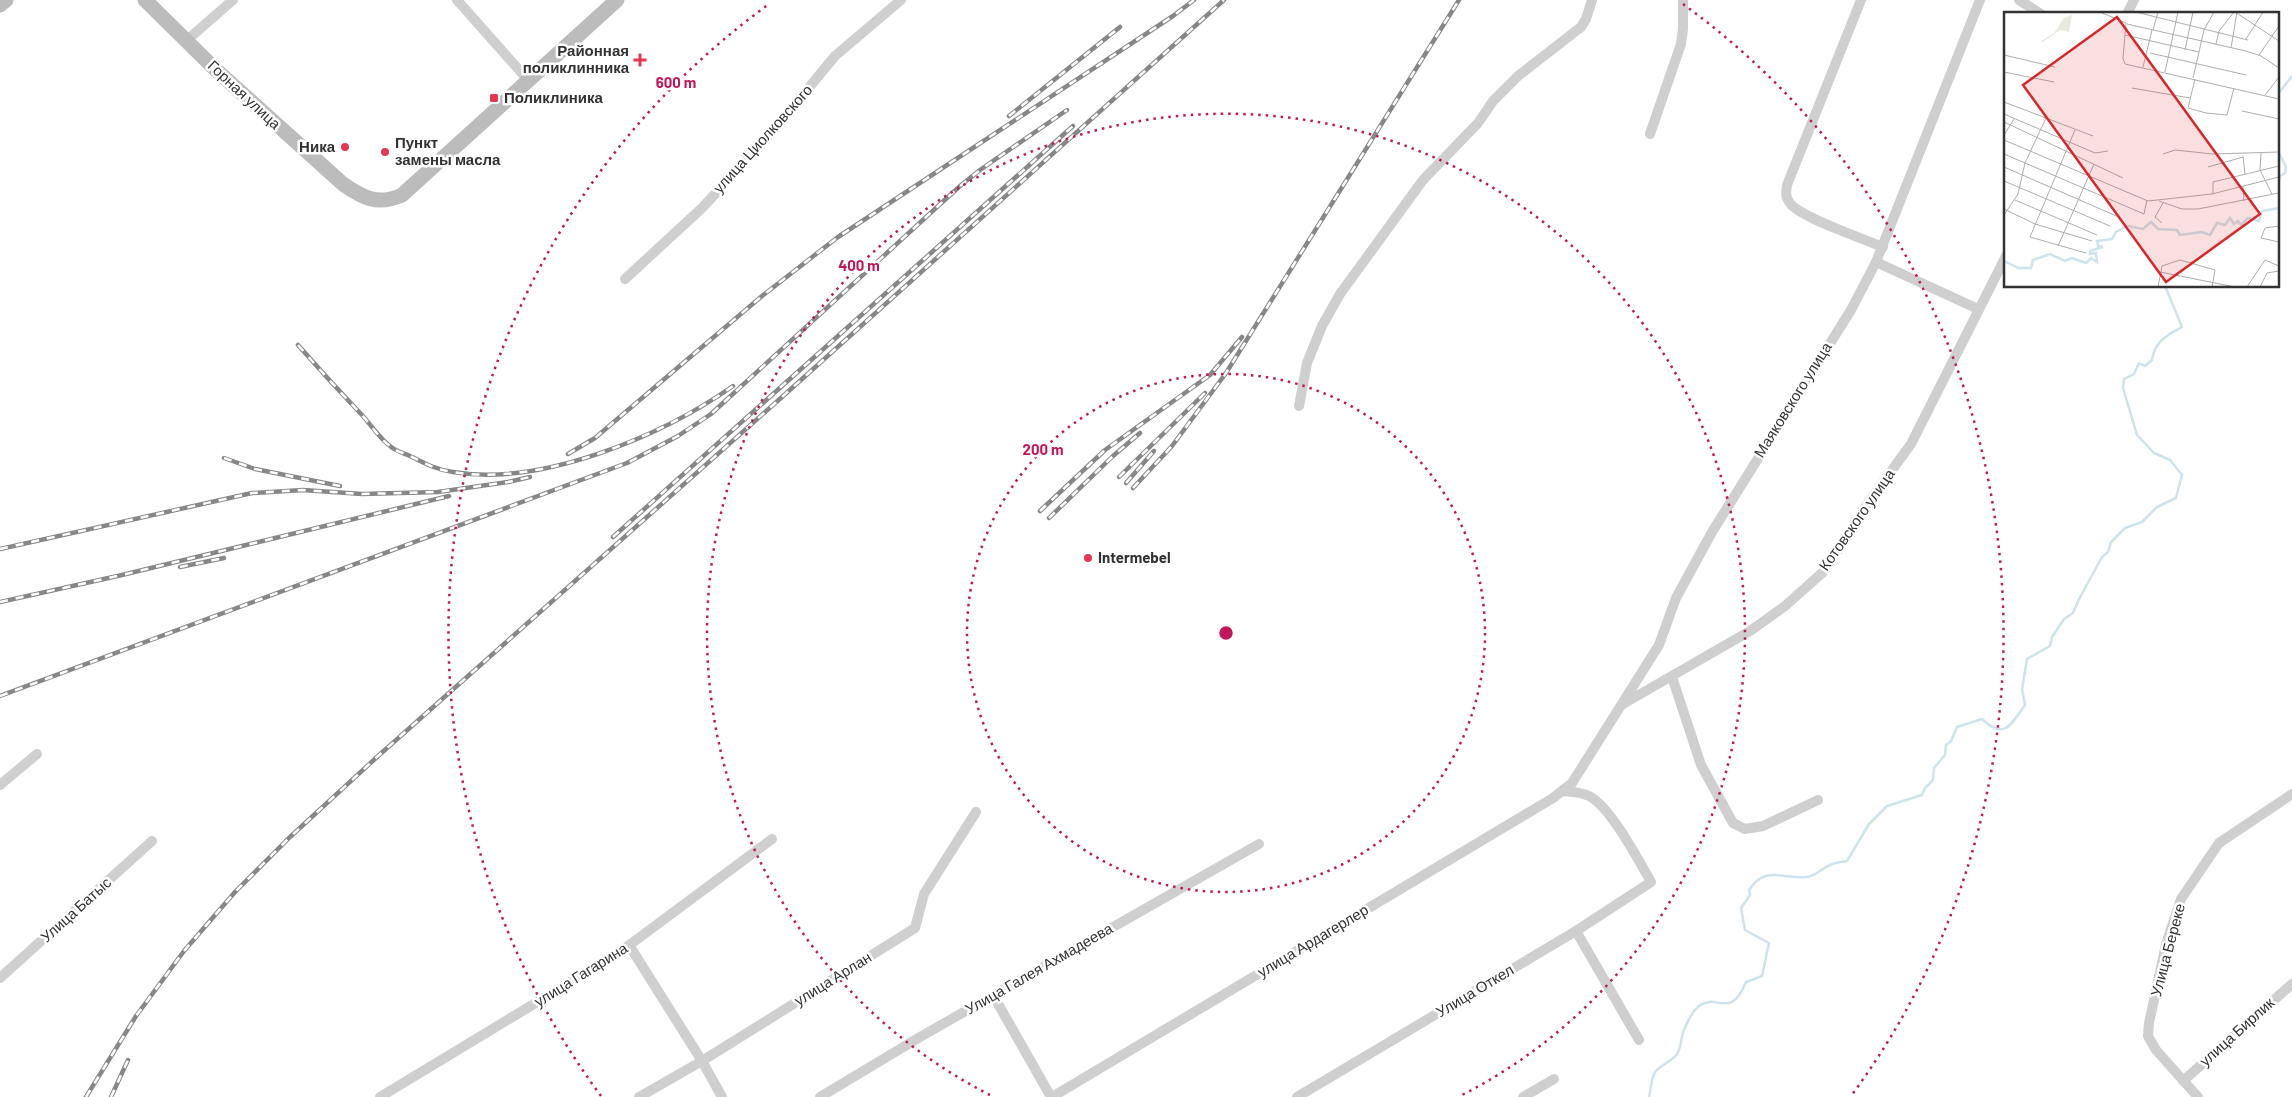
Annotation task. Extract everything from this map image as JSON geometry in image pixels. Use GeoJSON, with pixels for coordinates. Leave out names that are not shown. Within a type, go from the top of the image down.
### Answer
{"type":"FeatureCollection","features":[{"type":"Feature","properties":{"kind":"main road"},"geometry":{"type":"LineString","coordinates":[[0,5],[6,0]]}},
{"type":"Feature","properties":{"kind":"main road","name":"Горная улица"},"geometry":{"type":"LineString","coordinates":[[145,0],[186,41],[297,143],[354,192],[371,200],[381,201],[402,195],[527,79]]}},
{"type":"Feature","properties":{"kind":"main road"},"geometry":{"type":"LineString","coordinates":[[527,79],[617,0]]}},
{"type":"Feature","properties":{"kind":"street"},"geometry":{"type":"LineString","coordinates":[[186,41],[233,0]]}},
{"type":"Feature","properties":{"kind":"street"},"geometry":{"type":"LineString","coordinates":[[457,0],[527,79]]}},
{"type":"Feature","properties":{"kind":"street","name":"улица Циолковского"},"geometry":{"type":"LineString","coordinates":[[625,279],[702,208],[768,137],[835,56],[900,0]]}},
{"type":"Feature","properties":{"kind":"street"},"geometry":{"type":"LineString","coordinates":[[1299,406],[1307,363],[1322,326],[1340,294],[1422,180],[1478,123],[1518,76],[1581,27],[1586,19],[1592,0]]}},
{"type":"Feature","properties":{"kind":"street"},"geometry":{"type":"LineString","coordinates":[[1650,134],[1681,44],[1683,0]]}},
{"type":"Feature","properties":{"kind":"street"},"geometry":{"type":"LineString","coordinates":[[1861,0],[1787,185],[1785,195],[1791,205],[1807,215],[1883,247]]}},
{"type":"Feature","properties":{"kind":"street","name":"Маяковского улица"},"geometry":{"type":"LineString","coordinates":[[1572,783],[1659,645],[1676,598],[1691,567],[1851,310],[1883,247],[1980,0]]}},
{"type":"Feature","properties":{"kind":"street"},"geometry":{"type":"LineString","coordinates":[[2019,0],[2038,12]]}},
{"type":"Feature","properties":{"kind":"street"},"geometry":{"type":"LineString","coordinates":[[2128,12],[2134,0]]}},
{"type":"Feature","properties":{"kind":"street","name":"Котовского улица"},"geometry":{"type":"LineString","coordinates":[[1621,705],[1750,631],[1784,606],[1822,573],[1868,503],[1911,444],[2004,260]]}},
{"type":"Feature","properties":{"kind":"street"},"geometry":{"type":"LineString","coordinates":[[1876,262],[1978,309]]}},
{"type":"Feature","properties":{"kind":"street"},"geometry":{"type":"LineString","coordinates":[[1672,676],[1700,765],[1733,823],[1744,829],[1763,826],[1818,800]]}},
{"type":"Feature","properties":{"kind":"street"},"geometry":{"type":"LineString","coordinates":[[0,785],[37,754]]}},
{"type":"Feature","properties":{"kind":"street","name":"улица Ардагерлер"},"geometry":{"type":"LineString","coordinates":[[1051,1097],[1562,791],[1572,783]]}},
{"type":"Feature","properties":{"kind":"street","name":"Улица Откел"},"geometry":{"type":"LineString","coordinates":[[1297,1097],[1576,930],[1651,882],[1626,838],[1596,800],[1580,793],[1562,791]]}},
{"type":"Feature","properties":{"kind":"street","name":"Улица Береке"},"geometry":{"type":"LineString","coordinates":[[2183,1080],[2156,1050],[2148,1036],[2148,1023],[2166,944],[2181,899],[2219,843],[2292,794]]}},
{"type":"Feature","properties":{"kind":"street","name":"улица Арлан"},"geometry":{"type":"LineString","coordinates":[[639,1097],[702,1061],[915,928],[924,894],[976,812]]}},
{"type":"Feature","properties":{"kind":"street","name":"улица Гагарина"},"geometry":{"type":"LineString","coordinates":[[380,1097],[629,945],[772,839]]}},
{"type":"Feature","properties":{"kind":"street","name":"Улица Батыс"},"geometry":{"type":"LineString","coordinates":[[0,978],[152,840]]}},
{"type":"Feature","properties":{"kind":"street","name":"Улица Галея Ахмадеева"},"geometry":{"type":"LineString","coordinates":[[820,1097],[1259,844]]}},
{"type":"Feature","properties":{"kind":"street"},"geometry":{"type":"LineString","coordinates":[[1576,930],[1639,1040]]}},
{"type":"Feature","properties":{"kind":"street"},"geometry":{"type":"LineString","coordinates":[[629,945],[702,1061],[722,1097]]}},
{"type":"Feature","properties":{"kind":"street","name":"улица Бирлик"},"geometry":{"type":"LineString","coordinates":[[2183,1080],[2292,984]]}},
{"type":"Feature","properties":{"kind":"street"},"geometry":{"type":"LineString","coordinates":[[993,996],[1051,1097]]}},
{"type":"Feature","properties":{"kind":"street"},"geometry":{"type":"LineString","coordinates":[[1523,1097],[1554,1079]]}},
{"type":"Feature","properties":{"kind":"street"},"geometry":{"type":"LineString","coordinates":[[2183,1080],[2198,1097]]}},
{"type":"Feature","properties":{"kind":"waterway"},"geometry":{"type":"LineString","coordinates":[[2280,91],[2292,76]]}},
{"type":"Feature","properties":{"kind":"waterway"},"geometry":{"type":"LineString","coordinates":[[2280,155],[2286,167],[2285,173],[2280,176]]}},
{"type":"Feature","properties":{"kind":"waterway"},"geometry":{"type":"LineString","coordinates":[[1649,1097],[1654,1074],[1658,1068],[1677,1054],[1683,1032],[1697,1008],[1712,1002],[1729,1003],[1740,994],[1746,982],[1762,976],[1769,943],[1745,930],[1741,908],[1750,895],[1749,890],[1755,882],[1768,875],[1810,876],[1825,867],[1847,861],[1869,824],[1887,806],[1922,795],[1925,788],[1933,780],[1934,768],[1945,755],[1946,745],[1951,741],[1957,727],[1982,719],[1996,729],[2002,729],[2011,724],[2025,705],[2022,689],[2027,659],[2050,646],[2052,637],[2064,619],[2073,613],[2102,557],[2108,552],[2111,542],[2125,528],[2142,522],[2157,507],[2176,498],[2182,475],[2170,460],[2154,453],[2137,435],[2123,388],[2124,379],[2134,374],[2139,363],[2145,366],[2152,360],[2153,353],[2162,340],[2182,327],[2166,288]]}},
{"type":"Feature","properties":{"kind":"railway"},"geometry":{"type":"LineString","coordinates":[[568,454],[595,438],[762,296],[838,237],[1173,16],[1194,0]]}},
{"type":"Feature","properties":{"kind":"railway"},"geometry":{"type":"LineString","coordinates":[[86,1097],[136,1016],[184,951],[235,892],[290,837],[377,757],[1224,0]]}},
{"type":"Feature","properties":{"kind":"railway"},"geometry":{"type":"LineString","coordinates":[[1133,488],[1172,446],[1226,373],[1459,0]]}},
{"type":"Feature","properties":{"kind":"railway"},"geometry":{"type":"LineString","coordinates":[[1009,116],[1120,27]]}},
{"type":"Feature","properties":{"kind":"railway"},"geometry":{"type":"LineString","coordinates":[[0,696],[627,463],[678,436],[711,414],[960,186],[1067,110]]}},
{"type":"Feature","properties":{"kind":"railway"},"geometry":{"type":"LineString","coordinates":[[613,537],[1073,126]]}},
{"type":"Feature","properties":{"kind":"railway"},"geometry":{"type":"LineString","coordinates":[[1040,511],[1105,450],[1210,375],[1242,337]]}},
{"type":"Feature","properties":{"kind":"railway"},"geometry":{"type":"LineString","coordinates":[[298,345],[392,448],[431,466],[453,472],[487,475],[524,472],[562,465],[636,439],[672,423],[733,386]]}},
{"type":"Feature","properties":{"kind":"railway"},"geometry":{"type":"LineString","coordinates":[[1119,477],[1205,393]]}},
{"type":"Feature","properties":{"kind":"railway"},"geometry":{"type":"LineString","coordinates":[[1049,518],[1113,456],[1140,433]]}},
{"type":"Feature","properties":{"kind":"railway"},"geometry":{"type":"LineString","coordinates":[[1126,483],[1154,451]]}},
{"type":"Feature","properties":{"kind":"railway"},"geometry":{"type":"LineString","coordinates":[[224,458],[255,469],[340,486]]}},
{"type":"Feature","properties":{"kind":"railway"},"geometry":{"type":"LineString","coordinates":[[0,549],[252,493],[303,490],[362,494],[438,492],[530,477]]}},
{"type":"Feature","properties":{"kind":"railway"},"geometry":{"type":"LineString","coordinates":[[0,602],[122,575],[449,496]]}},
{"type":"Feature","properties":{"kind":"railway"},"geometry":{"type":"LineString","coordinates":[[180,567],[224,558]]}},
{"type":"Feature","properties":{"kind":"railway"},"geometry":{"type":"LineString","coordinates":[[111,1097],[128,1060]]}},
{"type":"Feature","properties":{"kind":"place","name":"Районная поликлинника"},"geometry":{"type":"Point","coordinates":[640,60]}},
{"type":"Feature","properties":{"kind":"place","name":"Поликлиника"},"geometry":{"type":"Point","coordinates":[494,98]}},
{"type":"Feature","properties":{"kind":"place","name":"Ника"},"geometry":{"type":"Point","coordinates":[345,147]}},
{"type":"Feature","properties":{"kind":"place","name":"Пункт замены масла"},"geometry":{"type":"Point","coordinates":[385,152]}},
{"type":"Feature","properties":{"kind":"place","name":"Intermebel"},"geometry":{"type":"Point","coordinates":[1088,558]}}]}
